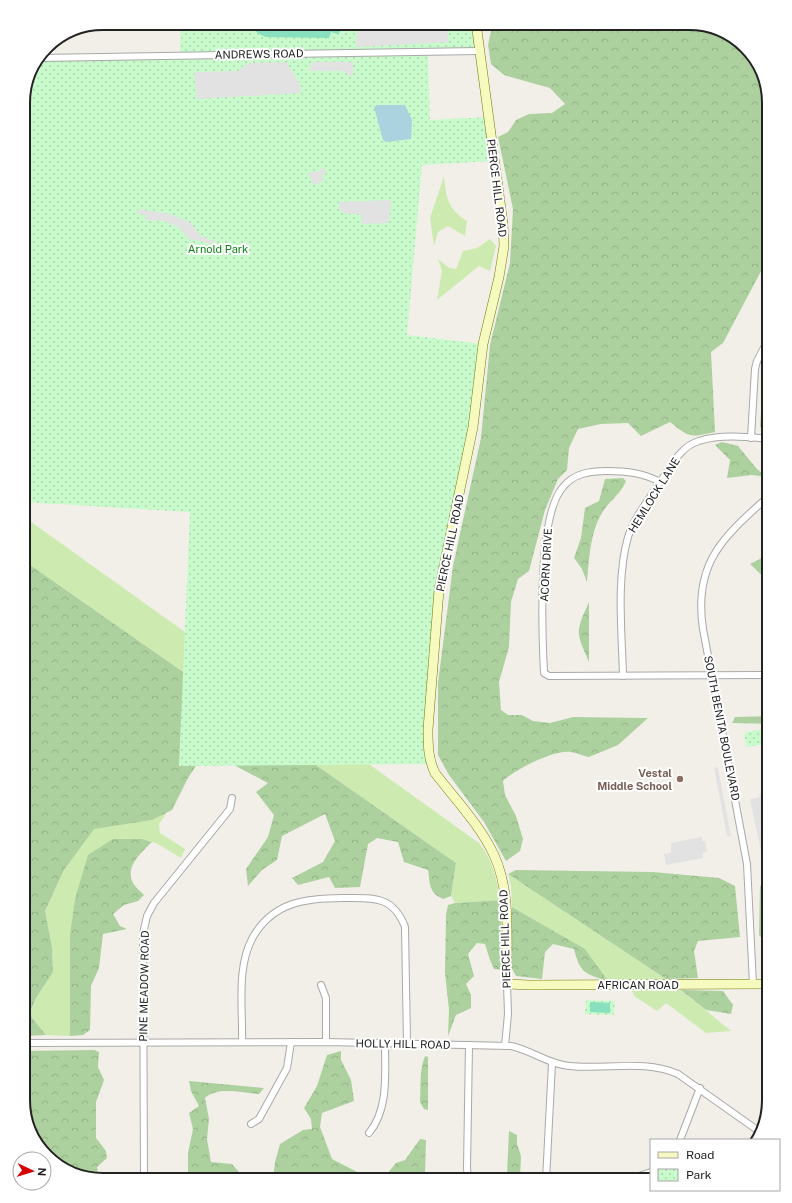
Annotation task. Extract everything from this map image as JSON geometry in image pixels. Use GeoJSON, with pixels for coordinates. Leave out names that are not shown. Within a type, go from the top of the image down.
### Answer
{"type":"FeatureCollection","features":[{"type":"Feature","properties":{"kind":"street","name":"PIERCE HILL ROAD"},"geometry":{"type":"LineString","coordinates":[[477,30],[503,224],[504,246],[499,277],[483,344],[473,427],[439,590],[431,682],[428,751],[435,773],[486,842],[494,855],[501,876],[506,909],[507,984],[505,1046]]}},
{"type":"Feature","properties":{"kind":"street","name":"ANDREWS ROAD"},"geometry":{"type":"LineString","coordinates":[[46,58],[479,51]]}},
{"type":"Feature","properties":{"kind":"street"},"geometry":{"type":"LineString","coordinates":[[752,438],[754,369],[762,351]]}},
{"type":"Feature","properties":{"kind":"street","name":"HEMLOCK LANE"},"geometry":{"type":"LineString","coordinates":[[623,676],[623,564],[631,530],[675,459],[691,444],[718,438],[762,439]]}},
{"type":"Feature","properties":{"kind":"street","name":"ACORN DRIVE"},"geometry":{"type":"LineString","coordinates":[[623,676],[549,676],[544,673],[544,561],[548,524],[559,492],[573,478],[592,472],[638,472],[660,482]]}},
{"type":"Feature","properties":{"kind":"street","name":"SOUTH BENITA BOULEVARD"},"geometry":{"type":"LineString","coordinates":[[753,984],[748,864],[700,611],[700,595],[707,568],[714,553],[725,537],[762,503]]}},
{"type":"Feature","properties":{"kind":"street"},"geometry":{"type":"LineString","coordinates":[[623,676],[762,675]]}},
{"type":"Feature","properties":{"kind":"street","name":"PINE MEADOW ROAD"},"geometry":{"type":"LineString","coordinates":[[144,1173],[143,934],[147,916],[154,902],[230,809],[232,798]]}},
{"type":"Feature","properties":{"kind":"street"},"geometry":{"type":"LineString","coordinates":[[242,1042],[244,967],[248,947],[263,923],[281,909],[309,899],[373,898],[388,904],[396,910],[406,927],[407,1043]]}},
{"type":"Feature","properties":{"kind":"street","name":"AFRICAN ROAD"},"geometry":{"type":"LineString","coordinates":[[507,984],[529,986],[762,984]]}},
{"type":"Feature","properties":{"kind":"street"},"geometry":{"type":"LineString","coordinates":[[321,985],[326,998],[326,1042]]}},
{"type":"Feature","properties":{"kind":"street"},"geometry":{"type":"LineString","coordinates":[[251,1124],[259,1119],[287,1068],[291,1042]]}},
{"type":"Feature","properties":{"kind":"street","name":"HOLLY HILL ROAD"},"geometry":{"type":"LineString","coordinates":[[30,1043],[326,1042],[407,1043],[505,1046],[523,1048],[552,1063],[568,1066],[654,1066],[678,1074],[700,1088],[756,1129]]}},
{"type":"Feature","properties":{"kind":"street"},"geometry":{"type":"LineString","coordinates":[[369,1133],[377,1124],[381,1112],[384,1088],[385,1043]]}},
{"type":"Feature","properties":{"kind":"street"},"geometry":{"type":"LineString","coordinates":[[467,1173],[469,1045]]}},
{"type":"Feature","properties":{"kind":"street"},"geometry":{"type":"LineString","coordinates":[[546,1173],[552,1063]]}},
{"type":"Feature","properties":{"kind":"street"},"geometry":{"type":"LineString","coordinates":[[680,1139],[700,1088]]}},
{"type":"Feature","properties":{"kind":"green space","name":"Arnold Park"},"geometry":{"type":"Polygon","coordinates":[[[181,30],[477,30],[479,51],[428,52],[430,120],[488,117],[494,161],[422,165],[407,335],[483,344],[443,570],[433,651],[431,764],[179,766],[190,512],[30,502],[30,98],[32,84],[46,58],[180,55],[181,30]]]}},
{"type":"Feature","properties":{"kind":"green space"},"geometry":{"type":"Polygon","coordinates":[[[254,30],[341,30],[338,34],[331,32],[329,38],[266,37],[254,30]]]}},
{"type":"Feature","properties":{"kind":"green space"},"geometry":{"type":"Polygon","coordinates":[[[491,30],[703,31],[725,40],[741,51],[752,67],[760,84],[762,103],[762,269],[723,343],[711,352],[715,432],[695,436],[687,434],[670,422],[641,436],[628,423],[601,424],[578,429],[569,448],[567,470],[558,479],[545,510],[529,571],[518,579],[511,602],[509,647],[499,682],[501,710],[508,715],[522,715],[533,721],[550,723],[573,717],[648,718],[618,745],[589,757],[571,752],[564,752],[545,757],[516,771],[503,781],[505,795],[516,816],[523,839],[520,851],[506,861],[484,822],[449,775],[438,755],[438,683],[453,566],[481,438],[490,345],[510,263],[513,209],[498,137],[508,132],[516,120],[529,114],[552,113],[565,104],[550,88],[504,75],[491,64],[488,45],[491,30]]]}},
{"type":"Feature","properties":{"kind":"green space"},"geometry":{"type":"Polygon","coordinates":[[[444,176],[449,202],[456,212],[467,221],[465,236],[448,226],[438,232],[434,246],[430,218],[444,176]]]}},
{"type":"Feature","properties":{"kind":"green space"},"geometry":{"type":"Polygon","coordinates":[[[490,239],[496,246],[490,271],[479,266],[437,300],[442,271],[438,259],[449,268],[456,269],[463,251],[477,248],[490,239]]]}},
{"type":"Feature","properties":{"kind":"green space"},"geometry":{"type":"Polygon","coordinates":[[[762,398],[762,427],[760,427],[762,398]]]}},
{"type":"Feature","properties":{"kind":"green space"},"geometry":{"type":"Polygon","coordinates":[[[722,442],[738,446],[762,473],[762,476],[752,475],[727,478],[730,460],[715,445],[722,442]]]}},
{"type":"Feature","properties":{"kind":"green space"},"geometry":{"type":"Polygon","coordinates":[[[623,478],[626,481],[624,486],[602,513],[595,529],[589,556],[587,582],[582,569],[574,558],[581,538],[585,508],[599,501],[605,479],[623,478]]]}},
{"type":"Feature","properties":{"kind":"green space"},"geometry":{"type":"Polygon","coordinates":[[[30,521],[479,843],[484,849],[491,863],[501,900],[455,903],[451,896],[456,863],[30,565],[30,521]]]}},
{"type":"Feature","properties":{"kind":"green space"},"geometry":{"type":"Polygon","coordinates":[[[762,558],[762,575],[750,564],[762,558]]]}},
{"type":"Feature","properties":{"kind":"green space"},"geometry":{"type":"Polygon","coordinates":[[[30,565],[456,863],[451,896],[443,899],[438,897],[431,888],[428,870],[404,862],[398,842],[377,838],[368,844],[360,887],[335,888],[329,877],[298,885],[292,878],[323,862],[335,841],[325,814],[282,836],[277,860],[262,870],[248,886],[246,869],[268,837],[274,815],[256,792],[268,783],[215,755],[201,758],[188,778],[172,810],[152,820],[94,829],[64,870],[45,911],[52,947],[53,972],[36,998],[30,1012],[30,565]]]}},
{"type":"Feature","properties":{"kind":"green space"},"geometry":{"type":"Polygon","coordinates":[[[589,602],[589,662],[580,638],[579,627],[589,602]]]}},
{"type":"Feature","properties":{"kind":"green space"},"geometry":{"type":"Polygon","coordinates":[[[762,716],[762,724],[732,723],[735,717],[762,716]]]}},
{"type":"Feature","properties":{"kind":"green space"},"geometry":{"type":"Polygon","coordinates":[[[762,729],[762,744],[747,747],[744,736],[746,732],[762,729]]]}},
{"type":"Feature","properties":{"kind":"green space"},"geometry":{"type":"Polygon","coordinates":[[[167,812],[159,824],[160,833],[185,849],[181,858],[156,843],[142,839],[71,990],[70,1036],[46,1035],[30,1015],[30,1012],[36,998],[53,972],[52,947],[45,911],[64,870],[94,828],[152,820],[167,812]]]}},
{"type":"Feature","properties":{"kind":"green space"},"geometry":{"type":"Polygon","coordinates":[[[113,839],[142,839],[152,842],[136,859],[131,870],[133,883],[144,895],[138,901],[124,905],[113,914],[120,926],[127,929],[103,934],[99,968],[91,986],[90,1030],[83,1035],[70,1036],[70,935],[75,899],[88,855],[113,839]]]}},
{"type":"Feature","properties":{"kind":"green space"},"geometry":{"type":"Polygon","coordinates":[[[516,870],[653,872],[719,878],[735,886],[740,937],[698,941],[694,951],[698,978],[666,979],[508,874],[516,870]]]}},
{"type":"Feature","properties":{"kind":"green space"},"geometry":{"type":"Polygon","coordinates":[[[508,874],[666,979],[608,981],[584,949],[512,907],[511,886],[508,874]]]}},
{"type":"Feature","properties":{"kind":"green space"},"geometry":{"type":"Polygon","coordinates":[[[762,885],[762,938],[759,935],[760,886],[762,885]]]}},
{"type":"Feature","properties":{"kind":"green space"},"geometry":{"type":"Polygon","coordinates":[[[501,900],[502,970],[494,969],[485,944],[477,943],[468,954],[474,976],[466,984],[471,995],[471,1008],[456,1015],[448,1036],[449,1010],[445,973],[446,915],[448,905],[455,903],[501,900]]]}},
{"type":"Feature","properties":{"kind":"green space"},"geometry":{"type":"Polygon","coordinates":[[[512,907],[585,949],[608,981],[589,974],[581,968],[574,949],[553,944],[545,952],[542,979],[516,976],[511,967],[512,907]]]}},
{"type":"Feature","properties":{"kind":"green space"},"geometry":{"type":"Polygon","coordinates":[[[632,990],[681,990],[731,1031],[706,1033],[666,1003],[657,1011],[634,996],[632,990]]]}},
{"type":"Feature","properties":{"kind":"green space"},"geometry":{"type":"Polygon","coordinates":[[[681,990],[723,991],[733,1005],[731,1014],[706,1010],[681,990]]]}},
{"type":"Feature","properties":{"kind":"green space"},"geometry":{"type":"Polygon","coordinates":[[[586,1000],[615,1001],[614,1015],[585,1014],[586,1000]]]}},
{"type":"Feature","properties":{"kind":"green space"},"geometry":{"type":"Polygon","coordinates":[[[590,1002],[610,1003],[610,1013],[590,1012],[590,1002]]]}},
{"type":"Feature","properties":{"kind":"green space"},"geometry":{"type":"Polygon","coordinates":[[[30,1015],[46,1035],[30,1036],[30,1015]]]}},
{"type":"Feature","properties":{"kind":"green space"},"geometry":{"type":"Polygon","coordinates":[[[94,1050],[99,1052],[98,1067],[104,1080],[96,1102],[96,1138],[106,1151],[107,1158],[97,1167],[98,1173],[84,1171],[75,1167],[50,1151],[40,1136],[32,1119],[30,1100],[30,1051],[94,1050]]]}},
{"type":"Feature","properties":{"kind":"green space"},"geometry":{"type":"Polygon","coordinates":[[[341,1051],[341,1060],[351,1080],[354,1101],[322,1113],[320,1127],[332,1159],[359,1173],[274,1173],[280,1144],[303,1130],[312,1129],[311,1119],[304,1108],[317,1086],[327,1055],[341,1051]]]}},
{"type":"Feature","properties":{"kind":"green space"},"geometry":{"type":"Polygon","coordinates":[[[425,1056],[428,1057],[428,1110],[424,1109],[420,1102],[421,1073],[425,1056]]]}},
{"type":"Feature","properties":{"kind":"green space"},"geometry":{"type":"Polygon","coordinates":[[[189,1081],[264,1088],[259,1094],[223,1091],[210,1094],[205,1098],[209,1119],[207,1139],[211,1162],[232,1164],[240,1173],[188,1173],[188,1153],[193,1129],[189,1113],[199,1106],[191,1091],[189,1081]]]}},
{"type":"Feature","properties":{"kind":"green space"},"geometry":{"type":"Polygon","coordinates":[[[509,1131],[517,1135],[517,1144],[521,1156],[520,1173],[507,1173],[509,1131]]]}},
{"type":"Feature","properties":{"kind":"green space"},"geometry":{"type":"Polygon","coordinates":[[[420,1139],[426,1140],[425,1173],[388,1173],[396,1163],[405,1160],[420,1139]]]}},
{"type":"Feature","properties":{"kind":"shaded area"},"geometry":{"type":"Polygon","coordinates":[[[360,30],[447,30],[449,42],[356,47],[357,32],[360,30]]]}},
{"type":"Feature","properties":{"kind":"shaded area"},"geometry":{"type":"Polygon","coordinates":[[[286,62],[300,84],[301,93],[197,99],[194,72],[238,71],[249,63],[286,62]]]}},
{"type":"Feature","properties":{"kind":"shaded area"},"geometry":{"type":"Polygon","coordinates":[[[313,62],[353,62],[353,75],[349,76],[343,71],[308,71],[313,62]]]}},
{"type":"Feature","properties":{"kind":"shaded area"},"geometry":{"type":"Polygon","coordinates":[[[323,167],[327,173],[322,175],[324,180],[314,186],[308,173],[319,171],[323,167]]]}},
{"type":"Feature","properties":{"kind":"shaded area"},"geometry":{"type":"Polygon","coordinates":[[[391,200],[389,223],[362,224],[361,214],[345,214],[344,211],[339,211],[339,202],[391,200]]]}},
{"type":"Feature","properties":{"kind":"shaded area"},"geometry":{"type":"Polygon","coordinates":[[[138,209],[169,214],[190,222],[201,236],[214,241],[213,244],[189,239],[177,226],[163,221],[145,220],[146,215],[137,214],[138,209]]]}},
{"type":"Feature","properties":{"kind":"shaded area"},"geometry":{"type":"Polygon","coordinates":[[[714,767],[718,768],[731,837],[727,836],[714,767]]]}},
{"type":"Feature","properties":{"kind":"shaded area"},"geometry":{"type":"Polygon","coordinates":[[[762,793],[762,856],[750,799],[760,797],[759,794],[762,793]]]}},
{"type":"Feature","properties":{"kind":"shaded area"},"geometry":{"type":"Polygon","coordinates":[[[702,837],[702,841],[705,841],[707,852],[702,853],[703,858],[666,865],[664,854],[671,853],[671,843],[702,837]]]}},
{"type":"Feature","properties":{"kind":"water"},"geometry":{"type":"Polygon","coordinates":[[[377,105],[405,105],[412,120],[411,139],[386,142],[383,140],[374,107],[377,105]]]}},
{"type":"Feature","properties":{"kind":"place","name":"Vestal Middle School"},"geometry":{"type":"Point","coordinates":[680,779]}}]}
